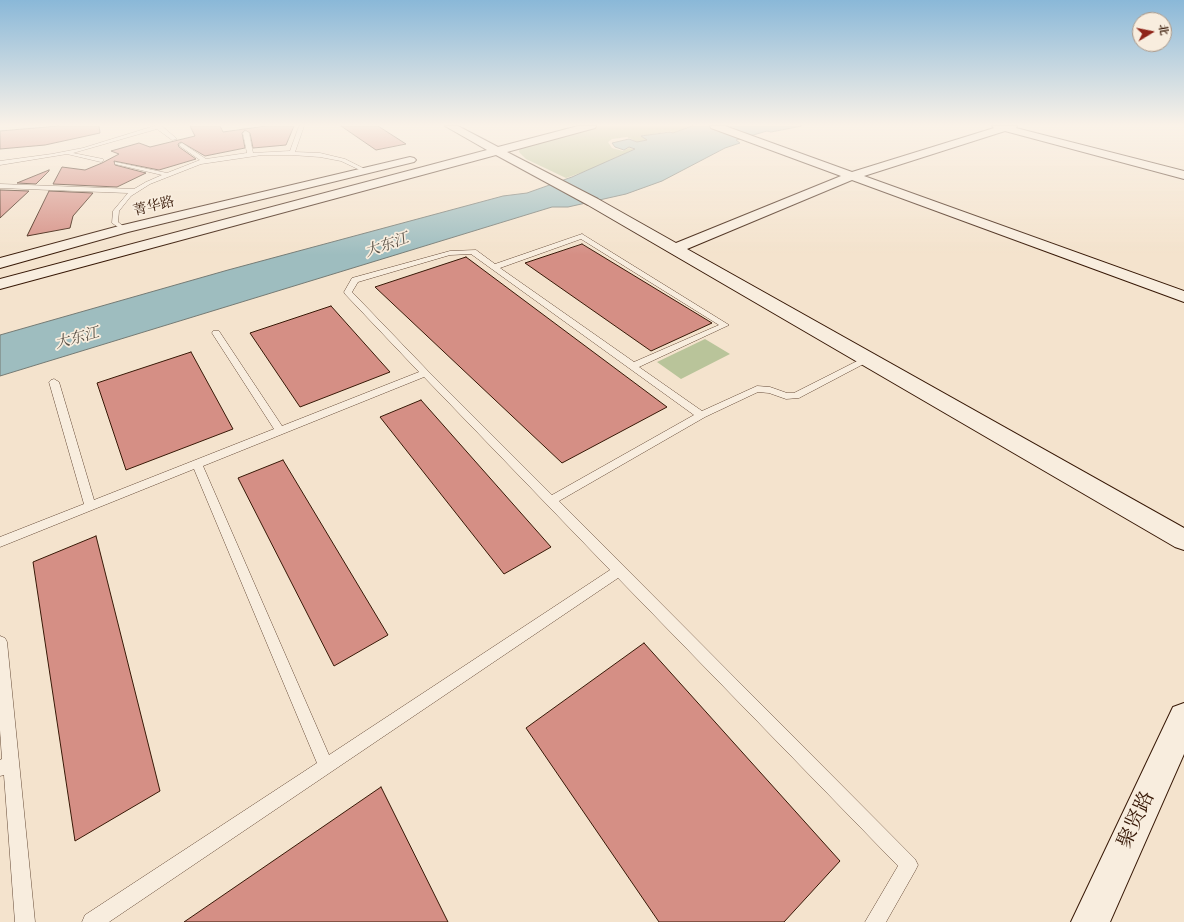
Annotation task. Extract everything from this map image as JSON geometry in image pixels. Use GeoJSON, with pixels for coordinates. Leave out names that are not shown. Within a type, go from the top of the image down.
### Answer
{"type":"FeatureCollection","features":[{"type":"Feature","properties":{"kind":"street","name":"菁华路"},"geometry":{"type":"LineString","coordinates":[[0,263],[124,229],[374,169]]}},
{"type":"Feature","properties":{"kind":"street"},"geometry":{"type":"LineString","coordinates":[[0,284],[433,169]]}},
{"type":"Feature","properties":{"kind":"street"},"geometry":{"type":"LineString","coordinates":[[530,169],[594,202],[1184,540]]}},
{"type":"Feature","properties":{"kind":"street"},"geometry":{"type":"LineString","coordinates":[[833,169],[1184,297]]}},
{"type":"Feature","properties":{"kind":"street"},"geometry":{"type":"LineString","coordinates":[[675,249],[852,176],[874,169]]}},
{"type":"Feature","properties":{"kind":"street"},"geometry":{"type":"LineString","coordinates":[[1162,169],[1184,175]]}},
{"type":"Feature","properties":{"kind":"street","name":"聚贤路"},"geometry":{"type":"LineString","coordinates":[[1090,922],[1184,718]]}},
{"type":"Feature","properties":{"kind":"lane"},"geometry":{"type":"LineString","coordinates":[[143,169],[168,175]]}},
{"type":"Feature","properties":{"kind":"lane"},"geometry":{"type":"LineString","coordinates":[[124,229],[115,223],[116,211],[129,195],[148,183],[183,169]]}},
{"type":"Feature","properties":{"kind":"lane"},"geometry":{"type":"LineString","coordinates":[[362,169],[366,171]]}},
{"type":"Feature","properties":{"kind":"lane"},"geometry":{"type":"LineString","coordinates":[[0,186],[136,191]]}},
{"type":"Feature","properties":{"kind":"lane"},"geometry":{"type":"LineString","coordinates":[[495,267],[582,236],[725,325],[633,366]]}},
{"type":"Feature","properties":{"kind":"lane"},"geometry":{"type":"LineString","coordinates":[[701,415],[473,252],[450,253],[355,280],[348,292],[550,501],[909,865],[875,922]]}},
{"type":"Feature","properties":{"kind":"lane"},"geometry":{"type":"LineString","coordinates":[[216,333],[280,431]]}},
{"type":"Feature","properties":{"kind":"lane"},"geometry":{"type":"LineString","coordinates":[[550,501],[701,415],[757,389],[770,390],[786,396],[796,396],[868,360]]}},
{"type":"Feature","properties":{"kind":"lane"},"geometry":{"type":"LineString","coordinates":[[0,542],[425,373]]}},
{"type":"Feature","properties":{"kind":"lane"},"geometry":{"type":"LineString","coordinates":[[54,382],[90,506]]}},
{"type":"Feature","properties":{"kind":"lane"},"geometry":{"type":"LineString","coordinates":[[197,464],[326,766]]}},
{"type":"Feature","properties":{"kind":"lane"},"geometry":{"type":"LineString","coordinates":[[92,922],[620,571]]}},
{"type":"Feature","properties":{"kind":"lane"},"geometry":{"type":"LineString","coordinates":[[0,642],[6,765],[25,922]]}},
{"type":"Feature","properties":{"kind":"green space"},"geometry":{"type":"Polygon","coordinates":[[[547,169],[591,169],[566,178],[547,169]]]}},
{"type":"Feature","properties":{"kind":"green space"},"geometry":{"type":"Polygon","coordinates":[[[705,339],[730,354],[681,379],[657,362],[705,339]]]}},
{"type":"Feature","properties":{"kind":"water","name":"大东江"},"geometry":{"type":"Polygon","coordinates":[[[590,169],[685,169],[662,181],[626,194],[568,207],[552,207],[0,376],[0,335],[228,270],[503,196],[527,193],[590,169]]]}},
{"type":"Feature","properties":{"kind":"building"},"geometry":{"type":"Polygon","coordinates":[[[61,169],[131,169],[146,173],[117,187],[53,184],[61,169]]]}},
{"type":"Feature","properties":{"kind":"building"},"geometry":{"type":"Polygon","coordinates":[[[49,170],[36,184],[17,183],[49,170]]]}},
{"type":"Feature","properties":{"kind":"building"},"geometry":{"type":"Polygon","coordinates":[[[1,190],[29,191],[0,218],[1,190]]]}},
{"type":"Feature","properties":{"kind":"building"},"geometry":{"type":"Polygon","coordinates":[[[49,191],[93,193],[73,216],[70,228],[27,236],[49,191]]]}},
{"type":"Feature","properties":{"kind":"building"},"geometry":{"type":"Polygon","coordinates":[[[582,244],[712,323],[651,351],[525,263],[582,244]]]}},
{"type":"Feature","properties":{"kind":"building"},"geometry":{"type":"Polygon","coordinates":[[[466,257],[667,407],[562,463],[375,287],[466,257]]]}},
{"type":"Feature","properties":{"kind":"building"},"geometry":{"type":"Polygon","coordinates":[[[331,306],[390,372],[300,407],[250,333],[331,306]]]}},
{"type":"Feature","properties":{"kind":"building"},"geometry":{"type":"Polygon","coordinates":[[[191,352],[233,429],[126,470],[97,383],[191,352]]]}},
{"type":"Feature","properties":{"kind":"building"},"geometry":{"type":"Polygon","coordinates":[[[421,400],[551,547],[504,574],[380,417],[421,400]]]}},
{"type":"Feature","properties":{"kind":"building"},"geometry":{"type":"Polygon","coordinates":[[[283,460],[388,635],[334,666],[238,478],[283,460]]]}},
{"type":"Feature","properties":{"kind":"building"},"geometry":{"type":"Polygon","coordinates":[[[96,536],[160,791],[75,841],[33,562],[96,536]]]}},
{"type":"Feature","properties":{"kind":"building"},"geometry":{"type":"Polygon","coordinates":[[[644,643],[840,861],[784,922],[659,922],[526,728],[644,643]]]}},
{"type":"Feature","properties":{"kind":"building"},"geometry":{"type":"Polygon","coordinates":[[[381,787],[448,922],[184,922],[381,787]]]}}]}
